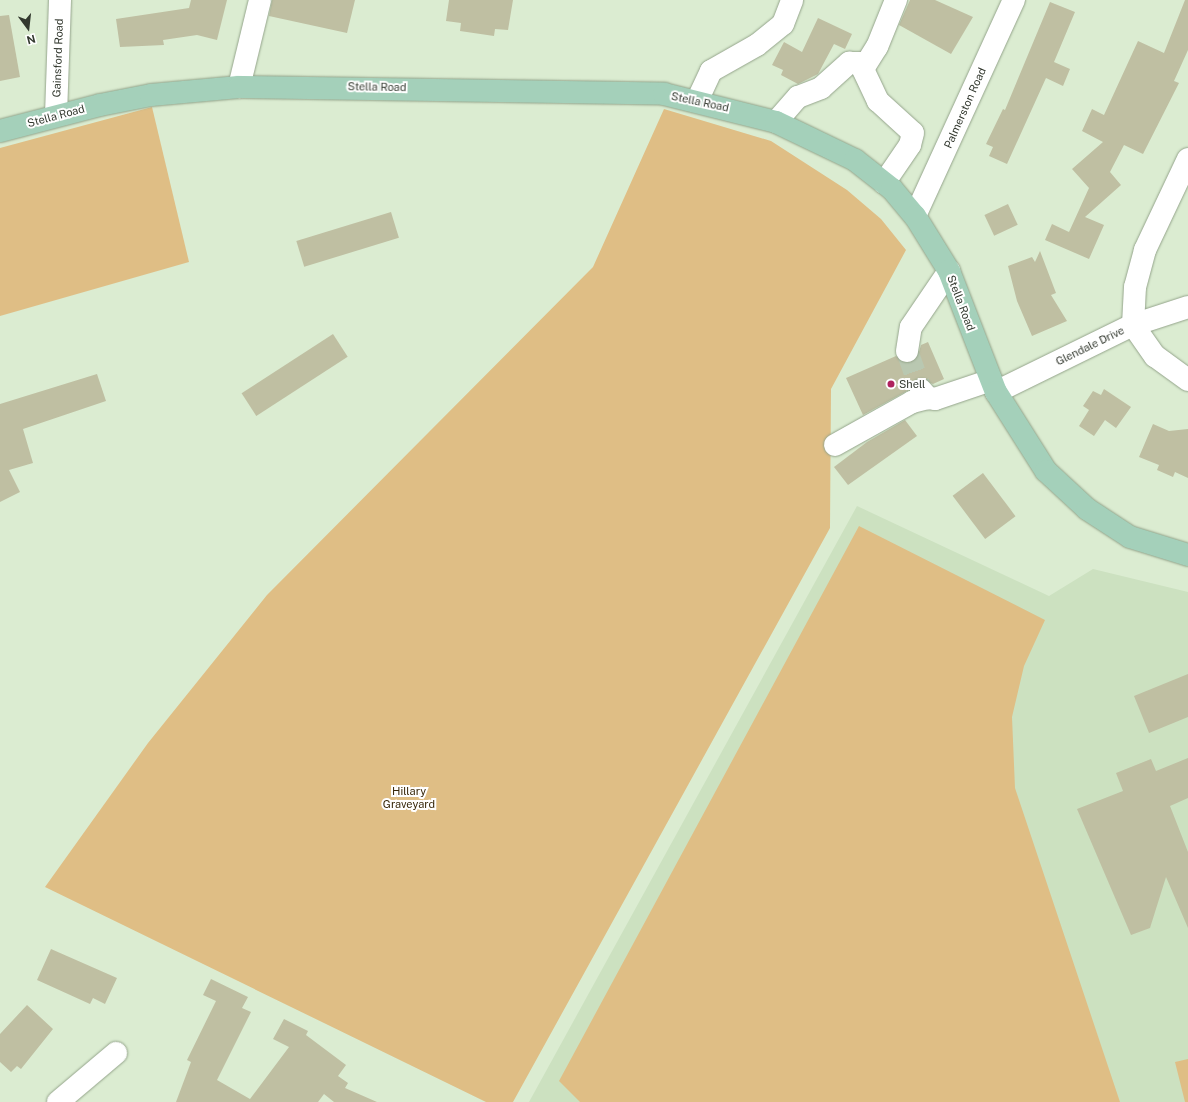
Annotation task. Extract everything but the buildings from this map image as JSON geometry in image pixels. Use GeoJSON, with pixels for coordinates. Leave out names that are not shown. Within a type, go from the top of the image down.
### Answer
{"type":"FeatureCollection","features":[{"type":"Feature","properties":{"kind":"main road","name":"Stella Road"},"geometry":{"type":"LineString","coordinates":[[0,131],[56,116],[151,95],[239,87],[605,91],[664,94],[697,101],[776,122],[855,160],[884,183],[916,216],[949,271],[993,386],[1046,471],[1087,509],[1130,537],[1188,555]]}},
{"type":"Feature","properties":{"kind":"street","name":"Gainsford Road"},"geometry":{"type":"LineString","coordinates":[[56,116],[60,0]]}},
{"type":"Feature","properties":{"kind":"street"},"geometry":{"type":"LineString","coordinates":[[239,87],[260,0]]}},
{"type":"Feature","properties":{"kind":"street"},"geometry":{"type":"LineString","coordinates":[[697,101],[711,71],[757,45],[783,24],[792,0]]}},
{"type":"Feature","properties":{"kind":"street"},"geometry":{"type":"LineString","coordinates":[[863,69],[877,47],[896,0]]}},
{"type":"Feature","properties":{"kind":"street","name":"Palmerston Road"},"geometry":{"type":"LineString","coordinates":[[916,216],[1014,0]]}},
{"type":"Feature","properties":{"kind":"street"},"geometry":{"type":"LineString","coordinates":[[776,122],[798,97],[821,88],[849,63],[860,63],[878,101],[914,133],[910,145],[884,183]]}},
{"type":"Feature","properties":{"kind":"street"},"geometry":{"type":"LineString","coordinates":[[1188,159],[1145,250],[1135,287],[1133,325],[1156,356],[1188,380]]}},
{"type":"Feature","properties":{"kind":"street"},"geometry":{"type":"LineString","coordinates":[[907,351],[911,327],[949,271]]}},
{"type":"Feature","properties":{"kind":"street","name":"Glendale Drive"},"geometry":{"type":"LineString","coordinates":[[835,445],[925,394],[945,397],[993,386],[1133,325],[1188,306]]}},
{"type":"Feature","properties":{"kind":"street"},"geometry":{"type":"LineString","coordinates":[[58,1102],[116,1053]]}},
{"type":"Feature","properties":{"kind":"shaded area"},"geometry":{"type":"Polygon","coordinates":[[[857,506],[1049,596],[1093,569],[1188,592],[1188,1102],[529,1102],[857,506]]]}},
{"type":"Feature","properties":{"kind":"green space"},"geometry":{"type":"Polygon","coordinates":[[[152,107],[189,262],[0,316],[0,148],[152,107]]]}},
{"type":"Feature","properties":{"kind":"green space","name":"Hillary Graveyard"},"geometry":{"type":"Polygon","coordinates":[[[664,109],[771,141],[847,190],[881,219],[906,250],[831,389],[830,528],[513,1102],[486,1102],[45,887],[148,743],[267,595],[593,267],[664,109]]]}},
{"type":"Feature","properties":{"kind":"green space"},"geometry":{"type":"Polygon","coordinates":[[[859,526],[1045,620],[1024,666],[1012,717],[1015,788],[1120,1102],[580,1102],[559,1081],[859,526]]]}},
{"type":"Feature","properties":{"kind":"green space"},"geometry":{"type":"Polygon","coordinates":[[[1188,1059],[1188,1102],[1185,1102],[1175,1062],[1188,1059]]]}},
{"type":"Feature","properties":{"kind":"tunnel"},"geometry":{"type":"LineString","coordinates":[[907,351],[921,390]]}},
{"type":"Feature","properties":{"kind":"place","name":"Shell"},"geometry":{"type":"Point","coordinates":[891,384]}}]}
